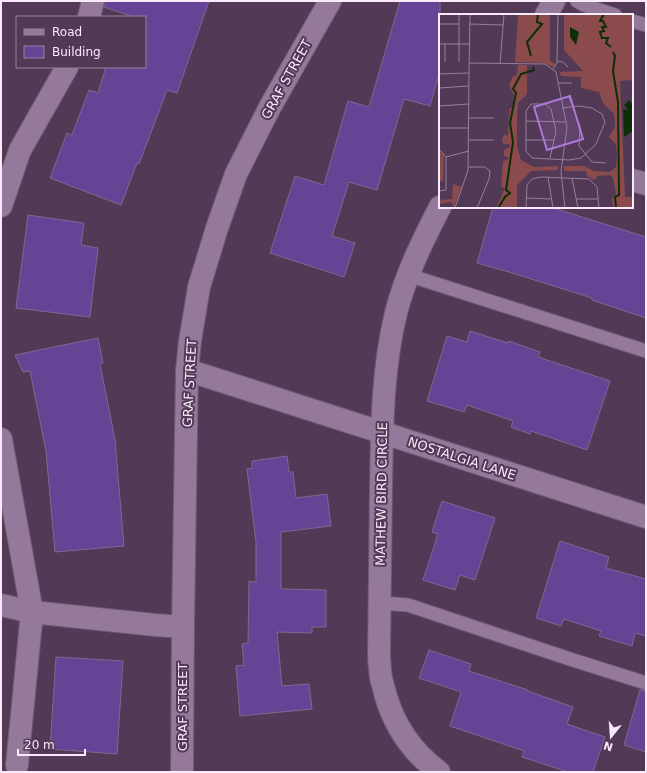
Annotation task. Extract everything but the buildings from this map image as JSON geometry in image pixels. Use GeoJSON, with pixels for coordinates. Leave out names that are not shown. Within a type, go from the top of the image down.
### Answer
{"type":"FeatureCollection","features":[{"type":"Feature","properties":{"kind":"street"},"geometry":{"type":"LineString","coordinates":[[89,16],[93,1]]}},
{"type":"Feature","properties":{"kind":"street","name":"GRAF STREET"},"geometry":{"type":"LineString","coordinates":[[182,772],[182,627],[187,370],[199,286],[236,174],[270,107],[330,1]]}},
{"type":"Feature","properties":{"kind":"street"},"geometry":{"type":"LineString","coordinates":[[547,14],[554,1]]}},
{"type":"Feature","properties":{"kind":"street"},"geometry":{"type":"LineString","coordinates":[[1,206],[20,150],[66,68]]}},
{"type":"Feature","properties":{"kind":"street"},"geometry":{"type":"LineString","coordinates":[[633,180],[646,184]]}},
{"type":"Feature","properties":{"kind":"street","name":"MATHEW BIRD CIRCLE"},"geometry":{"type":"LineString","coordinates":[[439,208],[420,245],[408,275],[396,313],[384,383],[378,653],[381,679],[398,727],[412,747],[429,765],[439,772]]}},
{"type":"Feature","properties":{"kind":"street","name":"NOSTALGIA LANE"},"geometry":{"type":"LineString","coordinates":[[187,370],[646,517]]}},
{"type":"Feature","properties":{"kind":"street"},"geometry":{"type":"LineString","coordinates":[[1,439],[32,612],[17,765]]}},
{"type":"Feature","properties":{"kind":"street"},"geometry":{"type":"LineString","coordinates":[[1,605],[32,612],[182,627]]}},
{"type":"Feature","properties":{"kind":"lane"},"geometry":{"type":"LineString","coordinates":[[577,1],[584,5],[612,14]]}},
{"type":"Feature","properties":{"kind":"lane"},"geometry":{"type":"LineString","coordinates":[[633,21],[646,25]]}},
{"type":"Feature","properties":{"kind":"lane"},"geometry":{"type":"LineString","coordinates":[[408,275],[646,351]]}},
{"type":"Feature","properties":{"kind":"lane"},"geometry":{"type":"LineString","coordinates":[[380,603],[408,605],[646,683]]}}]}
